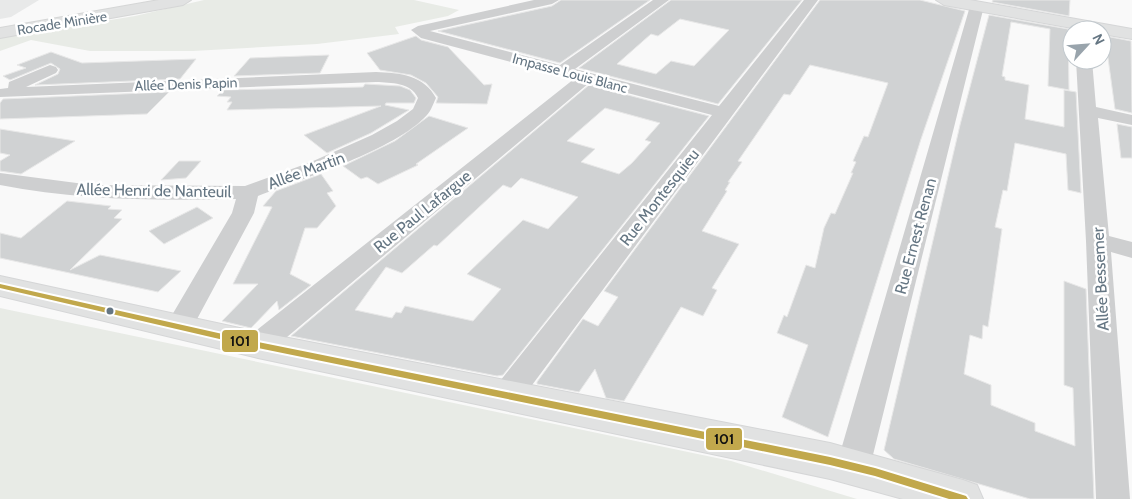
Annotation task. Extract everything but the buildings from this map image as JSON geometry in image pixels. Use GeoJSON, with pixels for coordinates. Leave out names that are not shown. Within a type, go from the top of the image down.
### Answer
{"type":"FeatureCollection","features":[{"type":"Feature","properties":{"kind":"main road"},"geometry":{"type":"LineString","coordinates":[[0,25],[136,0]]}},
{"type":"Feature","properties":{"kind":"main road","name":"Rocade Minière"},"geometry":{"type":"LineString","coordinates":[[0,25],[153,0]]}},
{"type":"Feature","properties":{"kind":"main road","name":"Rocade Minière"},"geometry":{"type":"LineString","coordinates":[[0,33],[81,20],[183,0]]}},
{"type":"Feature","properties":{"kind":"main road"},"geometry":{"type":"LineString","coordinates":[[944,0],[1062,23]]}},
{"type":"Feature","properties":{"kind":"main road"},"geometry":{"type":"LineString","coordinates":[[1112,31],[1132,34]]}},
{"type":"Feature","properties":{"kind":"main road"},"geometry":{"type":"LineString","coordinates":[[0,286],[258,345],[853,466],[963,499]]}},
{"type":"Feature","properties":{"kind":"street","name":"Impasse Louis Blanc"},"geometry":{"type":"LineString","coordinates":[[552,0],[418,30],[426,35],[724,113]]}},
{"type":"Feature","properties":{"kind":"street"},"geometry":{"type":"LineString","coordinates":[[562,71],[662,0]]}},
{"type":"Feature","properties":{"kind":"street","name":"Rue Montesquieu"},"geometry":{"type":"LineString","coordinates":[[508,395],[811,0]]}},
{"type":"Feature","properties":{"kind":"street","name":"Rue Ernest Renan"},"geometry":{"type":"LineString","coordinates":[[853,466],[977,6]]}},
{"type":"Feature","properties":{"kind":"street"},"geometry":{"type":"LineString","coordinates":[[3,93],[50,70]]}},
{"type":"Feature","properties":{"kind":"street","name":"Allée Bessemer"},"geometry":{"type":"LineString","coordinates":[[1085,70],[1098,241],[1113,499]]}},
{"type":"Feature","properties":{"kind":"street","name":"Allée Denis Papin"},"geometry":{"type":"LineString","coordinates":[[3,93],[366,77]]}},
{"type":"Feature","properties":{"kind":"street","name":"Allée Martin"},"geometry":{"type":"LineString","coordinates":[[179,327],[243,213],[248,192],[364,147],[406,123],[421,111],[427,102],[422,89],[412,83],[399,79],[366,77]]}},
{"type":"Feature","properties":{"kind":"street","name":"Rue Paul Lafargue"},"geometry":{"type":"LineString","coordinates":[[258,345],[586,77]]}},
{"type":"Feature","properties":{"kind":"street"},"geometry":{"type":"LineString","coordinates":[[1089,111],[1132,120]]}},
{"type":"Feature","properties":{"kind":"street","name":"Allée Henri de Nanteuil"},"geometry":{"type":"LineString","coordinates":[[0,179],[46,186],[123,193],[248,192]]}},
{"type":"Feature","properties":{"kind":"street"},"geometry":{"type":"LineString","coordinates":[[1098,241],[1132,250]]}},
{"type":"Feature","properties":{"kind":"shaded area"},"geometry":{"type":"Polygon","coordinates":[[[0,0],[39,0],[11,17],[0,19],[0,0]]]}},
{"type":"Feature","properties":{"kind":"shaded area"},"geometry":{"type":"Polygon","coordinates":[[[204,0],[414,0],[459,10],[448,16],[395,27],[399,34],[317,44],[193,51],[90,51],[31,40],[0,51],[0,38],[135,16],[204,0]]]}},
{"type":"Feature","properties":{"kind":"shaded area"},"geometry":{"type":"Polygon","coordinates":[[[0,308],[731,461],[857,499],[0,499],[0,308]]]}},
{"type":"Feature","properties":{"kind":"transit line","name":"101"},"geometry":{"type":"LineString","coordinates":[[0,286],[258,345],[830,461],[875,472],[963,499]]}}]}
